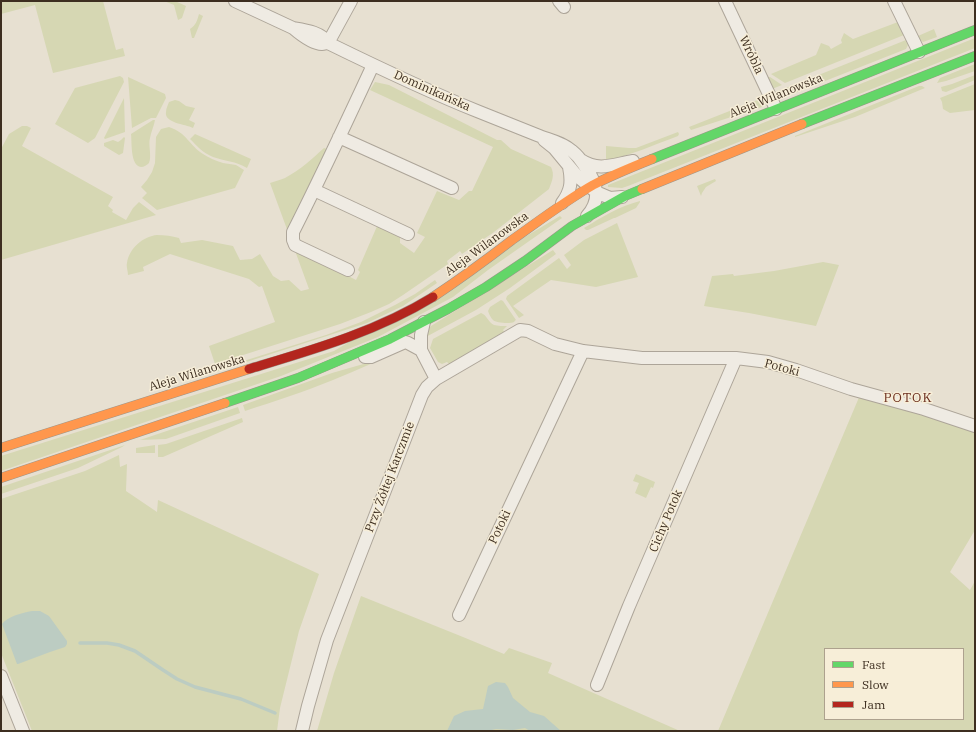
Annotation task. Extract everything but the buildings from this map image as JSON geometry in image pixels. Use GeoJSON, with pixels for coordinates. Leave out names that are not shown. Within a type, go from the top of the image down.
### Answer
{"type":"FeatureCollection","features":[{"type":"Feature","properties":{"kind":"main road","name":"Aleja Wilanowska"},"geometry":{"type":"LineString","coordinates":[[1,448],[355,335],[401,315],[432,298],[465,276],[559,207],[594,188],[615,174],[975,30]]}},
{"type":"Feature","properties":{"kind":"main road"},"geometry":{"type":"LineString","coordinates":[[1,478],[298,378],[349,358],[424,322],[486,287],[582,220],[601,208],[625,196],[780,132],[975,56]]}},
{"type":"Feature","properties":{"kind":"street","name":"Dominikańska"},"geometry":{"type":"LineString","coordinates":[[234,1],[293,28],[301,35],[315,43],[328,43],[462,105],[566,146],[576,154],[588,170],[594,188]]}},
{"type":"Feature","properties":{"kind":"street"},"geometry":{"type":"LineString","coordinates":[[328,43],[351,1]]}},
{"type":"Feature","properties":{"kind":"street","name":"Wróbla"},"geometry":{"type":"LineString","coordinates":[[725,1],[776,109]]}},
{"type":"Feature","properties":{"kind":"street"},"geometry":{"type":"LineString","coordinates":[[894,1],[919,52]]}},
{"type":"Feature","properties":{"kind":"street"},"geometry":{"type":"LineString","coordinates":[[348,270],[295,245],[293,240],[293,232],[373,65]]}},
{"type":"Feature","properties":{"kind":"street","name":"Dominikańska"},"geometry":{"type":"LineString","coordinates":[[538,135],[554,148],[569,167],[594,188],[610,198],[625,196]]}},
{"type":"Feature","properties":{"kind":"street"},"geometry":{"type":"LineString","coordinates":[[339,137],[452,188]]}},
{"type":"Feature","properties":{"kind":"street","name":"Dominikańska"},"geometry":{"type":"LineString","coordinates":[[580,159],[588,164],[603,167],[653,158]]}},
{"type":"Feature","properties":{"kind":"street"},"geometry":{"type":"LineString","coordinates":[[559,207],[568,192],[571,182],[569,167]]}},
{"type":"Feature","properties":{"kind":"street"},"geometry":{"type":"LineString","coordinates":[[582,220],[587,216],[595,203],[594,188]]}},
{"type":"Feature","properties":{"kind":"street"},"geometry":{"type":"LineString","coordinates":[[314,190],[408,234]]}},
{"type":"Feature","properties":{"kind":"street"},"geometry":{"type":"LineString","coordinates":[[424,322],[421,335],[421,350],[436,379]]}},
{"type":"Feature","properties":{"kind":"street","name":"Potoki"},"geometry":{"type":"LineString","coordinates":[[436,379],[522,330],[531,332],[555,344],[582,352],[642,358],[736,358],[768,362],[851,389],[924,409],[975,426]]}},
{"type":"Feature","properties":{"kind":"street"},"geometry":{"type":"LineString","coordinates":[[349,358],[371,357],[405,342],[421,350]]}},
{"type":"Feature","properties":{"kind":"street","name":"Potoki"},"geometry":{"type":"LineString","coordinates":[[459,615],[582,352]]}},
{"type":"Feature","properties":{"kind":"street","name":"Cichy Potok"},"geometry":{"type":"LineString","coordinates":[[597,685],[736,358]]}},
{"type":"Feature","properties":{"kind":"street","name":"Przy Żółtej Karczmie"},"geometry":{"type":"LineString","coordinates":[[302,731],[327,640],[422,395],[427,387],[436,379]]}},
{"type":"Feature","properties":{"kind":"street"},"geometry":{"type":"LineString","coordinates":[[1,676],[23,731]]}},
{"type":"Feature","properties":{"kind":"green space"},"geometry":{"type":"Polygon","coordinates":[[[1,1],[103,1],[116,50],[123,48],[125,56],[53,73],[35,5],[1,14],[1,1]]]}},
{"type":"Feature","properties":{"kind":"green space"},"geometry":{"type":"Polygon","coordinates":[[[164,1],[175,1],[186,6],[182,18],[178,20],[174,5],[164,1]]]}},
{"type":"Feature","properties":{"kind":"green space"},"geometry":{"type":"Polygon","coordinates":[[[199,14],[203,16],[194,38],[192,38],[190,29],[196,23],[199,14]]]}},
{"type":"Feature","properties":{"kind":"green space"},"geometry":{"type":"Polygon","coordinates":[[[898,22],[904,35],[785,83],[771,74],[816,55],[821,43],[829,46],[831,49],[842,43],[841,40],[844,33],[853,39],[898,22]]]}},
{"type":"Feature","properties":{"kind":"green space"},"geometry":{"type":"Polygon","coordinates":[[[934,29],[937,37],[923,42],[919,39],[918,36],[934,29]]]}},
{"type":"Feature","properties":{"kind":"green space"},"geometry":{"type":"Polygon","coordinates":[[[975,38],[975,48],[628,186],[622,188],[608,187],[608,185],[975,38]]]}},
{"type":"Feature","properties":{"kind":"green space"},"geometry":{"type":"Polygon","coordinates":[[[906,40],[908,45],[906,49],[782,98],[780,98],[776,92],[906,40]]]}},
{"type":"Feature","properties":{"kind":"green space"},"geometry":{"type":"Polygon","coordinates":[[[975,64],[975,71],[937,83],[940,78],[975,64]]]}},
{"type":"Feature","properties":{"kind":"green space"},"geometry":{"type":"Polygon","coordinates":[[[975,75],[975,80],[946,92],[942,91],[941,87],[975,75]]]}},
{"type":"Feature","properties":{"kind":"green space"},"geometry":{"type":"Polygon","coordinates":[[[120,76],[123,78],[124,82],[95,138],[88,143],[55,124],[75,88],[120,76]]]}},
{"type":"Feature","properties":{"kind":"green space"},"geometry":{"type":"Polygon","coordinates":[[[128,77],[165,94],[166,98],[156,118],[151,118],[132,128],[128,77]]]}},
{"type":"Feature","properties":{"kind":"green space"},"geometry":{"type":"Polygon","coordinates":[[[767,77],[770,77],[782,85],[772,89],[767,77]]]}},
{"type":"Feature","properties":{"kind":"green space"},"geometry":{"type":"Polygon","coordinates":[[[375,82],[389,85],[497,140],[501,140],[511,149],[551,167],[553,175],[549,189],[494,232],[462,254],[460,251],[447,261],[448,264],[389,304],[340,324],[215,364],[209,346],[275,322],[262,286],[259,287],[249,279],[170,254],[143,267],[144,271],[128,275],[128,258],[134,248],[142,240],[152,236],[163,235],[179,238],[181,243],[202,240],[233,246],[240,260],[252,259],[260,254],[273,276],[281,281],[289,280],[301,291],[309,289],[294,248],[356,280],[360,272],[358,270],[378,224],[400,234],[400,243],[414,253],[425,237],[417,233],[437,191],[459,200],[469,191],[472,191],[493,147],[370,90],[375,82]]]}},
{"type":"Feature","properties":{"kind":"green space"},"geometry":{"type":"Polygon","coordinates":[[[975,84],[975,110],[950,113],[943,109],[940,98],[975,84]]]}},
{"type":"Feature","properties":{"kind":"green space"},"geometry":{"type":"Polygon","coordinates":[[[919,86],[925,88],[855,117],[795,137],[795,136],[919,86]]]}},
{"type":"Feature","properties":{"kind":"green space"},"geometry":{"type":"Polygon","coordinates":[[[765,97],[766,100],[762,107],[691,130],[689,127],[765,97]]]}},
{"type":"Feature","properties":{"kind":"green space"},"geometry":{"type":"Polygon","coordinates":[[[124,98],[125,132],[105,139],[104,138],[124,98]]]}},
{"type":"Feature","properties":{"kind":"green space"},"geometry":{"type":"Polygon","coordinates":[[[175,100],[186,106],[195,108],[189,120],[195,123],[193,128],[176,123],[168,119],[166,116],[166,109],[169,102],[175,100]]]}},
{"type":"Feature","properties":{"kind":"green space"},"geometry":{"type":"Polygon","coordinates":[[[155,120],[150,136],[149,163],[141,167],[137,166],[133,158],[131,134],[155,120]]]}},
{"type":"Feature","properties":{"kind":"green space"},"geometry":{"type":"Polygon","coordinates":[[[22,126],[31,128],[22,146],[113,197],[108,206],[113,210],[112,212],[126,220],[133,208],[139,202],[156,215],[1,260],[1,149],[9,134],[22,126]]]}},
{"type":"Feature","properties":{"kind":"green space"},"geometry":{"type":"Polygon","coordinates":[[[169,127],[180,132],[198,151],[220,162],[236,165],[244,170],[235,188],[157,210],[142,198],[147,193],[141,187],[152,172],[155,163],[156,137],[161,129],[169,127]]]}},
{"type":"Feature","properties":{"kind":"green space"},"geometry":{"type":"Polygon","coordinates":[[[678,132],[678,136],[633,153],[606,161],[606,146],[636,148],[678,132]]]}},
{"type":"Feature","properties":{"kind":"green space"},"geometry":{"type":"Polygon","coordinates":[[[195,134],[251,159],[247,168],[239,164],[213,157],[206,153],[190,139],[195,134]]]}},
{"type":"Feature","properties":{"kind":"green space"},"geometry":{"type":"Polygon","coordinates":[[[124,137],[123,153],[119,155],[104,146],[104,143],[113,140],[118,142],[124,137]]]}},
{"type":"Feature","properties":{"kind":"green space"},"geometry":{"type":"Polygon","coordinates":[[[324,148],[327,149],[288,232],[270,183],[285,178],[296,171],[324,148]]]}},
{"type":"Feature","properties":{"kind":"green space"},"geometry":{"type":"Polygon","coordinates":[[[715,179],[716,181],[706,187],[701,196],[697,186],[715,179]]]}},
{"type":"Feature","properties":{"kind":"green space"},"geometry":{"type":"Polygon","coordinates":[[[640,201],[636,208],[588,230],[584,228],[618,209],[640,201]]]}},
{"type":"Feature","properties":{"kind":"green space"},"geometry":{"type":"Polygon","coordinates":[[[560,216],[562,218],[488,270],[453,297],[378,337],[281,376],[1,471],[1,456],[334,351],[560,216]]]}},
{"type":"Feature","properties":{"kind":"green space"},"geometry":{"type":"Polygon","coordinates":[[[617,223],[638,277],[596,287],[551,280],[513,306],[524,315],[519,318],[506,299],[507,296],[559,258],[567,269],[571,265],[564,255],[584,240],[617,223]]]}},
{"type":"Feature","properties":{"kind":"green space"},"geometry":{"type":"Polygon","coordinates":[[[553,250],[556,254],[510,288],[476,310],[424,338],[431,326],[553,250]]]}},
{"type":"Feature","properties":{"kind":"green space"},"geometry":{"type":"Polygon","coordinates":[[[823,262],[839,265],[816,326],[704,306],[712,276],[733,274],[734,276],[774,271],[823,262]]]}},
{"type":"Feature","properties":{"kind":"green space"},"geometry":{"type":"Polygon","coordinates":[[[435,280],[437,283],[403,306],[367,323],[197,378],[192,374],[231,365],[326,335],[361,322],[415,294],[435,280]]]}},
{"type":"Feature","properties":{"kind":"green space"},"geometry":{"type":"Polygon","coordinates":[[[501,300],[516,320],[514,322],[497,322],[491,317],[488,311],[490,307],[501,300]]]}},
{"type":"Feature","properties":{"kind":"green space"},"geometry":{"type":"Polygon","coordinates":[[[481,313],[485,315],[494,325],[507,326],[503,330],[505,333],[450,365],[447,362],[442,364],[438,362],[430,348],[433,339],[481,313]]]}},
{"type":"Feature","properties":{"kind":"green space"},"geometry":{"type":"Polygon","coordinates":[[[407,347],[322,384],[245,411],[243,405],[332,373],[374,361],[407,347]]]}},
{"type":"Feature","properties":{"kind":"green space"},"geometry":{"type":"Polygon","coordinates":[[[860,395],[975,432],[975,530],[950,572],[970,590],[975,581],[975,731],[718,731],[860,395]]]}},
{"type":"Feature","properties":{"kind":"green space"},"geometry":{"type":"Polygon","coordinates":[[[238,407],[240,413],[166,439],[140,440],[238,407]]]}},
{"type":"Feature","properties":{"kind":"green space"},"geometry":{"type":"Polygon","coordinates":[[[242,418],[243,422],[163,457],[158,457],[158,445],[166,444],[242,418]]]}},
{"type":"Feature","properties":{"kind":"green space"},"geometry":{"type":"Polygon","coordinates":[[[125,445],[78,468],[1,494],[1,487],[125,445]]]}},
{"type":"Feature","properties":{"kind":"green space"},"geometry":{"type":"Polygon","coordinates":[[[155,445],[155,453],[136,453],[136,448],[155,445]]]}},
{"type":"Feature","properties":{"kind":"green space"},"geometry":{"type":"Polygon","coordinates":[[[119,455],[120,467],[127,464],[126,491],[157,512],[158,500],[319,574],[299,631],[280,708],[277,731],[32,731],[1,653],[1,499],[85,471],[119,455]]]}},
{"type":"Feature","properties":{"kind":"green space"},"geometry":{"type":"Polygon","coordinates":[[[636,474],[655,482],[646,498],[635,493],[639,483],[633,481],[636,474]]]}},
{"type":"Feature","properties":{"kind":"green space"},"geometry":{"type":"Polygon","coordinates":[[[361,596],[504,654],[509,648],[552,663],[548,673],[680,731],[317,731],[334,673],[361,596]]]}},
{"type":"Feature","properties":{"kind":"shaded area"},"geometry":{"type":"Polygon","coordinates":[[[32,611],[40,611],[49,616],[67,641],[67,644],[65,647],[17,664],[2,624],[11,617],[32,611]]]}},
{"type":"Feature","properties":{"kind":"shaded area"},"geometry":{"type":"Polygon","coordinates":[[[496,682],[505,683],[513,698],[530,712],[544,716],[561,731],[530,731],[525,728],[513,730],[496,729],[487,731],[447,731],[454,716],[465,711],[483,709],[488,686],[496,682]]]}},
{"type":"Feature","properties":{"kind":"waterway"},"geometry":{"type":"LineString","coordinates":[[80,643],[107,643],[119,645],[135,651],[177,679],[195,687],[241,699],[275,713]]}},
{"type":"Feature","properties":{"kind":"traffic: fast"},"geometry":{"type":"LineString","coordinates":[[652,159],[975,30]]}},
{"type":"Feature","properties":{"kind":"traffic: fast"},"geometry":{"type":"LineString","coordinates":[[802,124],[975,56]]}},
{"type":"Feature","properties":{"kind":"traffic: fast"},"geometry":{"type":"LineString","coordinates":[[225,403],[298,378],[390,339],[448,309],[486,287],[525,261],[572,226],[625,196],[642,189]]}},
{"type":"Feature","properties":{"kind":"traffic: slow"},"geometry":{"type":"LineString","coordinates":[[642,189],[802,124]]}},
{"type":"Feature","properties":{"kind":"traffic: slow"},"geometry":{"type":"LineString","coordinates":[[433,297],[552,211],[583,191],[607,178],[652,159]]}},
{"type":"Feature","properties":{"kind":"traffic: slow"},"geometry":{"type":"LineString","coordinates":[[1,448],[249,369]]}},
{"type":"Feature","properties":{"kind":"traffic: slow"},"geometry":{"type":"LineString","coordinates":[[1,478],[225,403]]}},
{"type":"Feature","properties":{"kind":"traffic: jam"},"geometry":{"type":"LineString","coordinates":[[249,369],[343,339],[389,320],[433,297]]}},
{"type":"Feature","properties":{"kind":"district","name":"POTOK"},"geometry":{"type":"Point","coordinates":[908,398]}}]}
